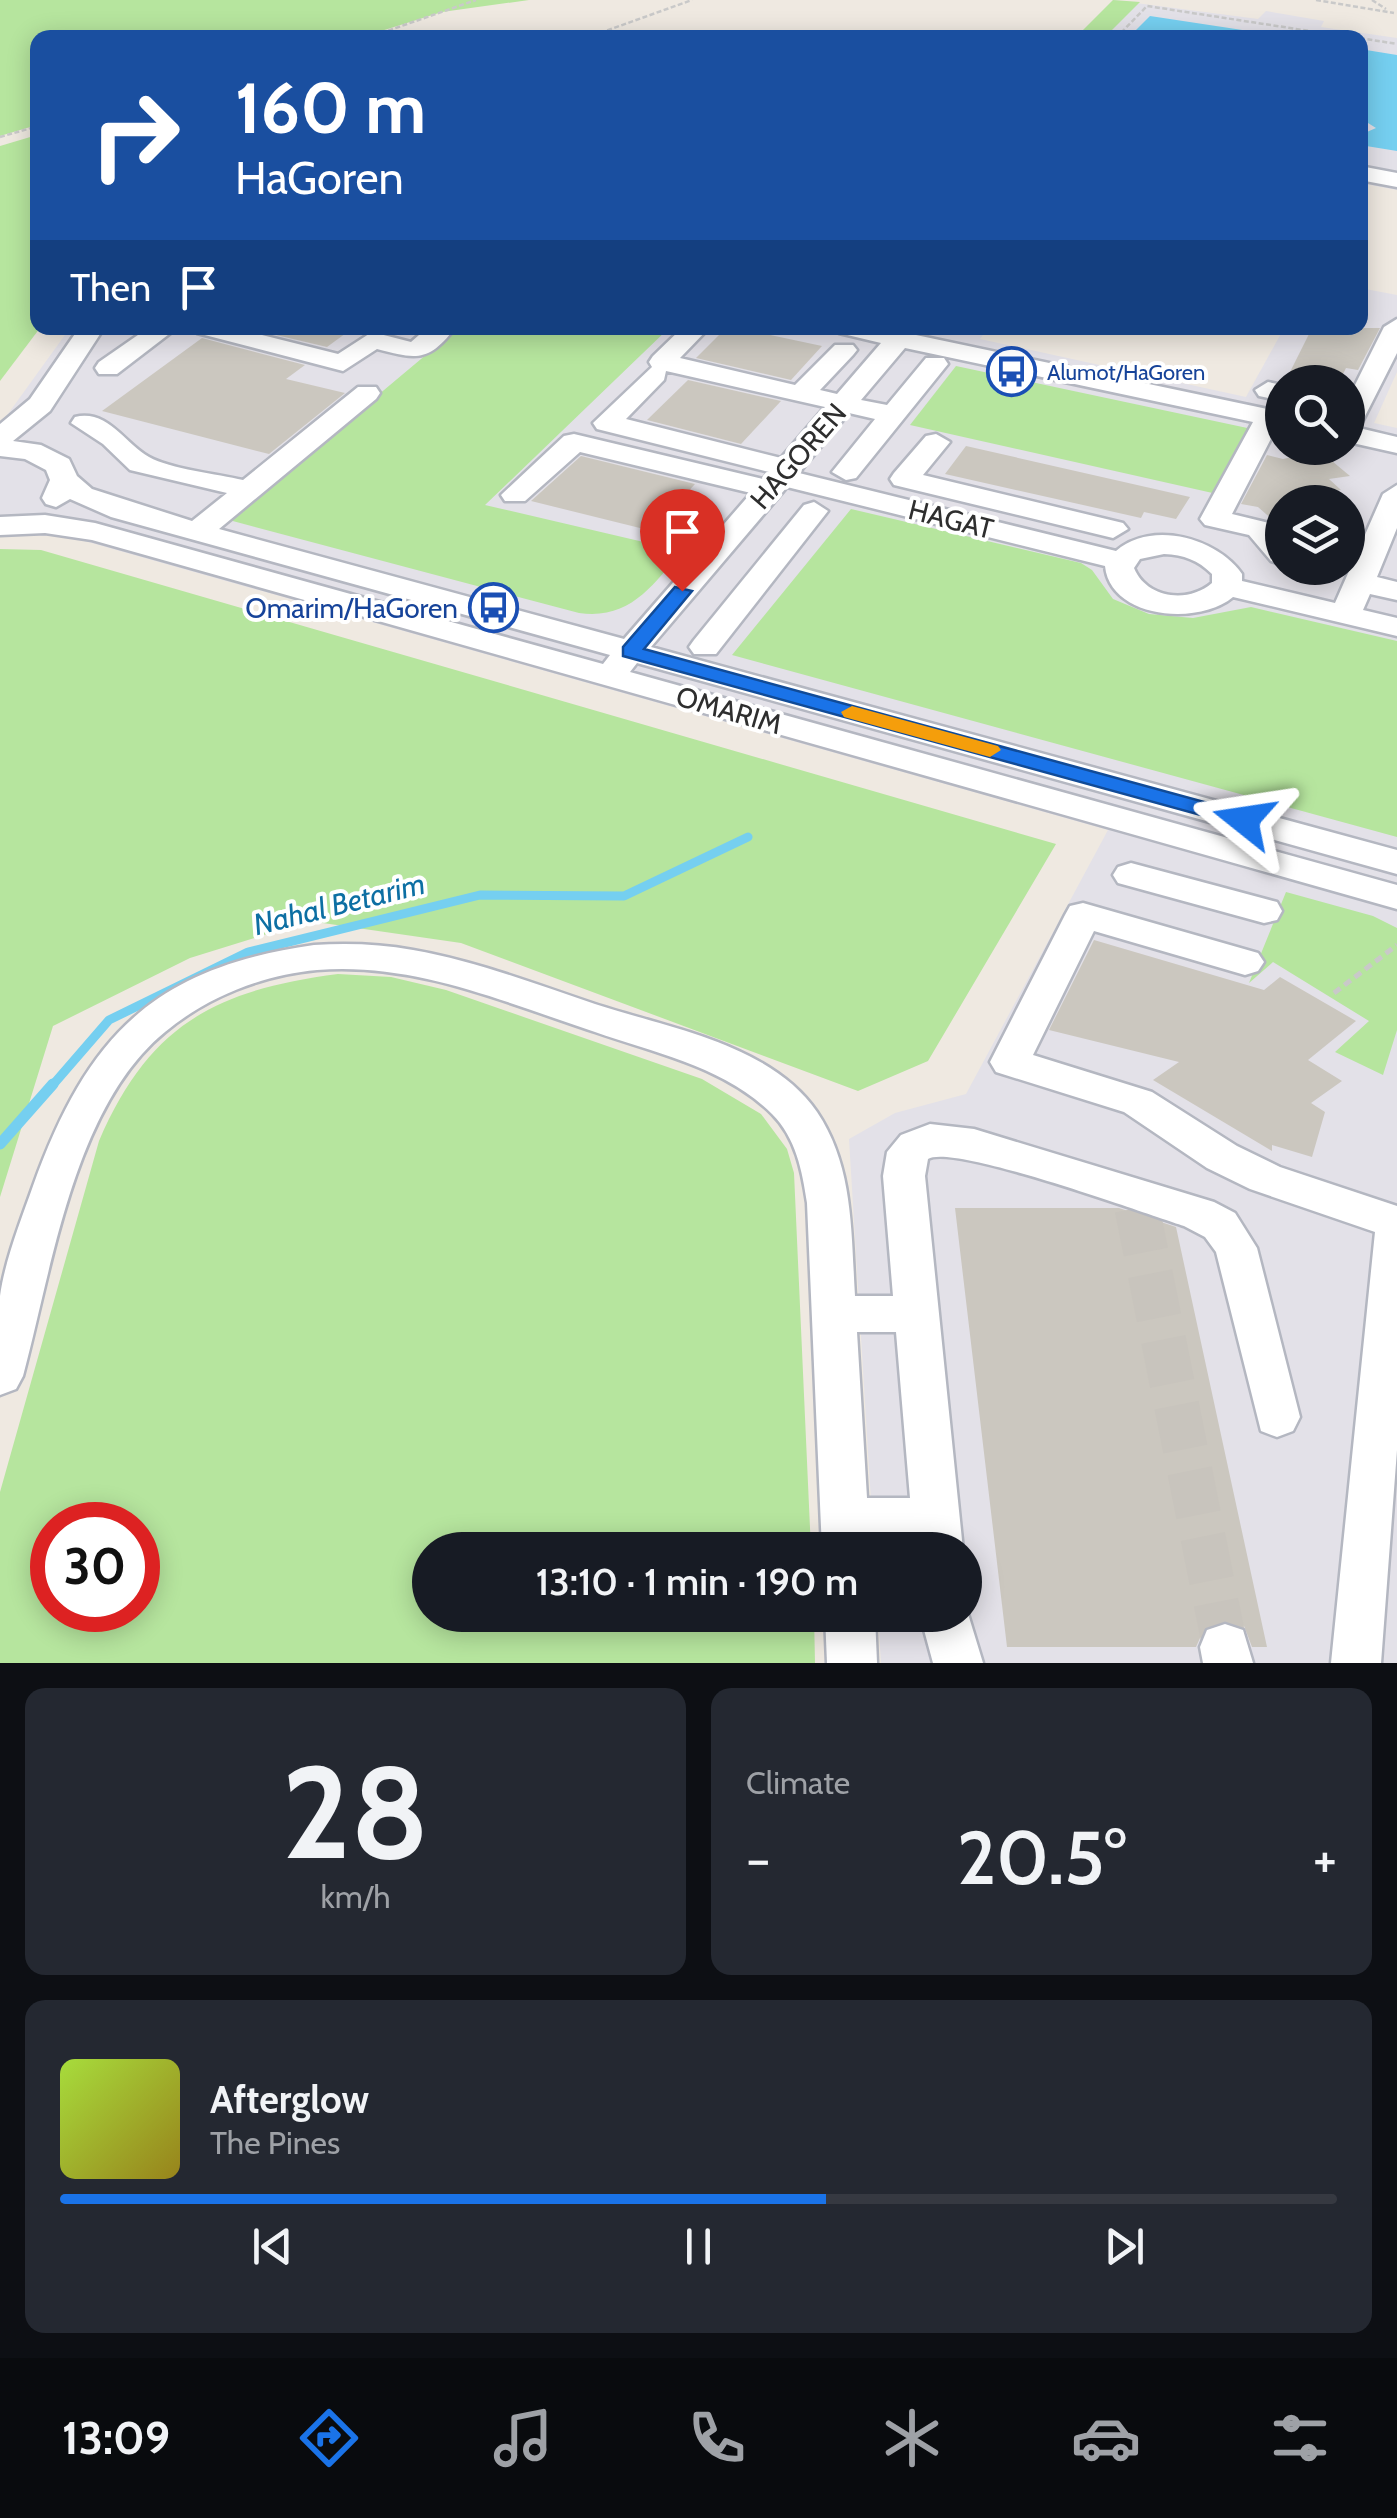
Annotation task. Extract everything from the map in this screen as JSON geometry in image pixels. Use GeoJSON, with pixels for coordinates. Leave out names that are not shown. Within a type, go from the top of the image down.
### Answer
{"type":"FeatureCollection","features":[{"type":"Feature","properties":{"kind":"street"},"geometry":{"type":"LineString","coordinates":[[1368,175],[1397,180]]}},
{"type":"Feature","properties":{"kind":"street"},"geometry":{"type":"LineString","coordinates":[[1365,390],[1397,327]]}},
{"type":"Feature","properties":{"kind":"street"},"geometry":{"type":"LineString","coordinates":[[0,438],[40,405],[87,335]]}},
{"type":"Feature","properties":{"kind":"street"},"geometry":{"type":"LineString","coordinates":[[108,368],[154,335]]}},
{"type":"Feature","properties":{"kind":"street"},"geometry":{"type":"LineString","coordinates":[[235,335],[343,363],[372,340],[390,335],[416,351],[434,335]]}},
{"type":"Feature","properties":{"kind":"street"},"geometry":{"type":"LineString","coordinates":[[689,335],[662,362],[893,414]]}},
{"type":"Feature","properties":{"kind":"street"},"geometry":{"type":"LineString","coordinates":[[801,394],[846,339],[884,335]]}},
{"type":"Feature","properties":{"kind":"street","name":"HAGOREN"},"geometry":{"type":"LineString","coordinates":[[620,664],[901,335]]}},
{"type":"Feature","properties":{"kind":"street"},"geometry":{"type":"LineString","coordinates":[[913,335],[1265,403]]}},
{"type":"Feature","properties":{"kind":"street"},"geometry":{"type":"LineString","coordinates":[[846,472],[935,364]]}},
{"type":"Feature","properties":{"kind":"street"},"geometry":{"type":"LineString","coordinates":[[656,374],[607,422],[779,478]]}},
{"type":"Feature","properties":{"kind":"street"},"geometry":{"type":"LineString","coordinates":[[197,532],[367,393]]}},
{"type":"Feature","properties":{"kind":"street"},"geometry":{"type":"LineString","coordinates":[[0,526],[49,504],[58,469],[35,430],[40,405]]}},
{"type":"Feature","properties":{"kind":"street"},"geometry":{"type":"LineString","coordinates":[[85,423],[113,438],[140,464],[248,490]]}},
{"type":"Feature","properties":{"kind":"street"},"geometry":{"type":"LineString","coordinates":[[1265,424],[1215,519],[1259,529],[1265,536]]}},
{"type":"Feature","properties":{"kind":"street"},"geometry":{"type":"LineString","coordinates":[[1365,427],[1397,444]]}},
{"type":"Feature","properties":{"kind":"street"},"geometry":{"type":"LineString","coordinates":[[515,495],[574,442],[779,478]]}},
{"type":"Feature","properties":{"kind":"street"},"geometry":{"type":"LineString","coordinates":[[936,442],[904,480],[1113,529]]}},
{"type":"Feature","properties":{"kind":"street","name":"OMARIM"},"geometry":{"type":"LineString","coordinates":[[0,448],[31,451],[98,504],[1152,828],[1397,897]]}},
{"type":"Feature","properties":{"kind":"street","name":"HAGAT"},"geometry":{"type":"LineString","coordinates":[[779,478],[1122,561]]}},
{"type":"Feature","properties":{"kind":"street"},"geometry":{"type":"LineString","coordinates":[[1365,568],[1397,494]]}},
{"type":"Feature","properties":{"kind":"street"},"geometry":{"type":"LineString","coordinates":[[962,522],[979,497]]}},
{"type":"Feature","properties":{"kind":"street"},"geometry":{"type":"LineString","coordinates":[[705,647],[814,512]]}},
{"type":"Feature","properties":{"kind":"street","name":"OMARIM"},"geometry":{"type":"LineString","coordinates":[[0,526],[44,524],[80,529],[1397,862]]}},
{"type":"Feature","properties":{"kind":"street"},"geometry":{"type":"LineString","coordinates":[[1227,586],[1227,574],[1219,562],[1186,547],[1144,547],[1122,561],[1119,574],[1126,586],[1160,602],[1203,602],[1227,586],[1397,627]]}},
{"type":"Feature","properties":{"kind":"street"},"geometry":{"type":"LineString","coordinates":[[708,561],[763,574]]}},
{"type":"Feature","properties":{"kind":"street"},"geometry":{"type":"LineString","coordinates":[[1365,584],[1397,592]]}},
{"type":"Feature","properties":{"kind":"street"},"geometry":{"type":"LineString","coordinates":[[1346,614],[1358,585]]}},
{"type":"Feature","properties":{"kind":"street"},"geometry":{"type":"LineString","coordinates":[[1110,922],[1152,828]]}},
{"type":"Feature","properties":{"kind":"street"},"geometry":{"type":"LineString","coordinates":[[1131,875],[1264,911]]}},
{"type":"Feature","properties":{"kind":"street"},"geometry":{"type":"LineString","coordinates":[[1246,962],[1083,915],[1010,1062],[1138,1102],[1222,1157],[1266,1178],[1397,1223],[1384,1325],[1356,1663]]}},
{"type":"Feature","properties":{"kind":"street"},"geometry":{"type":"LineString","coordinates":[[0,1376],[70,1140],[94,1085],[130,1040],[175,1005],[226,979],[282,962],[340,956],[400,959],[458,972],[691,1051],[763,1085],[801,1120],[824,1170],[845,1532]]}},
{"type":"Feature","properties":{"kind":"street"},"geometry":{"type":"LineString","coordinates":[[938,1532],[904,1176],[908,1152],[914,1145],[934,1138],[960,1140],[1136,1201],[1207,1217],[1230,1236],[1277,1418]]}},
{"type":"Feature","properties":{"kind":"street"},"geometry":{"type":"LineString","coordinates":[[834,1314],[917,1314]]}},
{"type":"Feature","properties":{"kind":"street"},"geometry":{"type":"LineString","coordinates":[[851,1632],[852,1663]]}},
{"type":"Feature","properties":{"kind":"street"},"geometry":{"type":"LineString","coordinates":[[950,1632],[958,1663]]}},
{"type":"Feature","properties":{"kind":"path"},"geometry":{"type":"LineString","coordinates":[[389,30],[476,0]]}},
{"type":"Feature","properties":{"kind":"path"},"geometry":{"type":"LineString","coordinates":[[608,30],[692,0]]}},
{"type":"Feature","properties":{"kind":"path"},"geometry":{"type":"LineString","coordinates":[[1316,0],[1396,13]]}},
{"type":"Feature","properties":{"kind":"path"},"geometry":{"type":"LineString","coordinates":[[1372,0],[1396,13]]}},
{"type":"Feature","properties":{"kind":"path"},"geometry":{"type":"LineString","coordinates":[[1124,30],[1147,6],[1305,30]]}},
{"type":"Feature","properties":{"kind":"path"},"geometry":{"type":"LineString","coordinates":[[1368,40],[1397,44]]}},
{"type":"Feature","properties":{"kind":"path"},"geometry":{"type":"LineString","coordinates":[[0,138],[30,129]]}},
{"type":"Feature","properties":{"kind":"path"},"geometry":{"type":"LineString","coordinates":[[1334,992],[1397,946]]}},
{"type":"Feature","properties":{"kind":"shaded area"},"geometry":{"type":"Polygon","coordinates":[[[1113,0],[1258,19],[1266,11],[1324,21],[1321,27],[1342,30],[1084,30],[1113,0]]]}},
{"type":"Feature","properties":{"kind":"shaded area"},"geometry":{"type":"Polygon","coordinates":[[[1368,34],[1397,38],[1397,190],[1368,185],[1368,34]]]}},
{"type":"Feature","properties":{"kind":"shaded area"},"geometry":{"type":"Polygon","coordinates":[[[1368,290],[1397,295],[1397,372],[1374,423],[1397,428],[1397,1663],[881,1663],[879,1632],[982,1632],[982,1532],[873,1532],[849,1139],[895,1113],[966,1094],[1108,830],[67,536],[0,535],[0,425],[65,335],[983,335],[980,339],[1246,397],[1280,335],[1368,335],[1368,290]]]}},
{"type":"Feature","properties":{"kind":"green space"},"geometry":{"type":"Polygon","coordinates":[[[0,0],[529,0],[442,12],[384,30],[30,30],[30,127],[0,136],[0,0]]]}},
{"type":"Feature","properties":{"kind":"green space"},"geometry":{"type":"Polygon","coordinates":[[[1113,0],[1140,2],[1112,30],[1083,30],[1113,0]]]}},
{"type":"Feature","properties":{"kind":"green space"},"geometry":{"type":"Polygon","coordinates":[[[30,137],[30,335],[35,335],[0,381],[0,146],[30,137]]]}},
{"type":"Feature","properties":{"kind":"green space"},"geometry":{"type":"Polygon","coordinates":[[[450,335],[662,335],[485,505],[682,551],[650,588],[626,606],[597,614],[579,613],[229,520],[450,335]]]}},
{"type":"Feature","properties":{"kind":"green space"},"geometry":{"type":"Polygon","coordinates":[[[956,366],[1252,429],[1217,494],[910,425],[956,366]]]}},
{"type":"Feature","properties":{"kind":"green space"},"geometry":{"type":"Polygon","coordinates":[[[851,509],[1081,563],[1092,570],[1113,599],[1149,614],[1193,618],[1251,607],[1397,641],[1397,837],[732,655],[851,509]]]}},
{"type":"Feature","properties":{"kind":"green space"},"geometry":{"type":"Polygon","coordinates":[[[0,549],[41,550],[1056,844],[928,1061],[858,1091],[461,943],[309,921],[190,958],[53,1026],[0,1197],[0,549]]]}},
{"type":"Feature","properties":{"kind":"green space"},"geometry":{"type":"Polygon","coordinates":[[[1286,892],[1373,916],[1397,928],[1397,1030],[1383,1075],[1335,1052],[1369,1021],[1273,962],[1249,983],[1286,892]]]}},
{"type":"Feature","properties":{"kind":"green space"},"geometry":{"type":"Polygon","coordinates":[[[338,974],[391,977],[446,990],[702,1079],[761,1114],[787,1149],[794,1173],[810,1532],[412,1532],[412,1632],[814,1632],[815,1663],[0,1663],[0,1492],[99,1141],[140,1068],[164,1041],[222,1003],[256,991],[338,974]]]}},
{"type":"Feature","properties":{"kind":"water"},"geometry":{"type":"Polygon","coordinates":[[[1150,16],[1242,30],[1136,30],[1150,16]]]}},
{"type":"Feature","properties":{"kind":"water"},"geometry":{"type":"Polygon","coordinates":[[[1368,50],[1397,55],[1397,151],[1368,146],[1368,132],[1376,128],[1368,123],[1368,50]]]}},
{"type":"Feature","properties":{"kind":"building"},"geometry":{"type":"Polygon","coordinates":[[[1368,328],[1380,328],[1361,365],[1294,365],[1308,335],[1368,335],[1368,328]]]}},
{"type":"Feature","properties":{"kind":"building"},"geometry":{"type":"Polygon","coordinates":[[[276,335],[343,335],[327,347],[276,335]]]}},
{"type":"Feature","properties":{"kind":"building"},"geometry":{"type":"Polygon","coordinates":[[[719,335],[771,335],[822,346],[791,380],[696,358],[719,335]]]}},
{"type":"Feature","properties":{"kind":"building"},"geometry":{"type":"Polygon","coordinates":[[[202,338],[305,365],[286,379],[345,393],[269,454],[102,411],[202,338]]]}},
{"type":"Feature","properties":{"kind":"building"},"geometry":{"type":"Polygon","coordinates":[[[688,380],[781,401],[741,444],[647,420],[688,380]]]}},
{"type":"Feature","properties":{"kind":"building"},"geometry":{"type":"Polygon","coordinates":[[[966,446],[1190,497],[1176,519],[1144,512],[1141,518],[945,474],[966,446]]]}},
{"type":"Feature","properties":{"kind":"building"},"geometry":{"type":"Polygon","coordinates":[[[581,456],[695,484],[652,531],[531,501],[581,456]]]}},
{"type":"Feature","properties":{"kind":"building"},"geometry":{"type":"Polygon","coordinates":[[[1265,459],[1265,465],[1337,465],[1350,476],[1329,479],[1336,485],[1265,485],[1265,513],[1258,507],[1241,504],[1265,459]]]}},
{"type":"Feature","properties":{"kind":"building"},"geometry":{"type":"Polygon","coordinates":[[[1094,940],[1264,990],[1280,977],[1356,1021],[1308,1060],[1342,1081],[1311,1103],[1325,1112],[1312,1157],[1272,1145],[1272,1151],[1153,1080],[1179,1062],[1049,1030],[1094,940]]]}},
{"type":"Feature","properties":{"kind":"building"},"geometry":{"type":"Polygon","coordinates":[[[955,1208],[1119,1208],[1176,1227],[1267,1647],[1252,1647],[1244,1626],[1224,1620],[1204,1629],[1196,1647],[1007,1647],[955,1208]]]}},
{"type":"Feature","properties":{"kind":"waterway","name":"Nahal Betarim"},"geometry":{"type":"LineString","coordinates":[[51,1087],[109,1020],[248,952],[480,895],[624,896],[748,837]]}},
{"type":"Feature","properties":{"kind":"waterway","name":"Nahal Betarim"},"geometry":{"type":"LineString","coordinates":[[0,1144],[53,1084]]}},
{"type":"Feature","properties":{"kind":"tunnel"},"geometry":{"type":"LineString","coordinates":[[1137,1208],[1225,1647]]}},
{"type":"Feature","properties":{"kind":"slow traffic"},"geometry":{"type":"LineString","coordinates":[[852,712],[990,750]]}},
{"type":"Feature","properties":{"kind":"place","name":"Alumot/HaGoren"},"geometry":{"type":"Point","coordinates":[1012,372]}},
{"type":"Feature","properties":{"kind":"place","name":"Omarim/HaGoren"},"geometry":{"type":"Point","coordinates":[493,608]}},
{"type":"Feature","properties":{"kind":"route"},"geometry":{"type":"LineString","coordinates":[[682,591],[630,652],[1244,820]]}}]}
